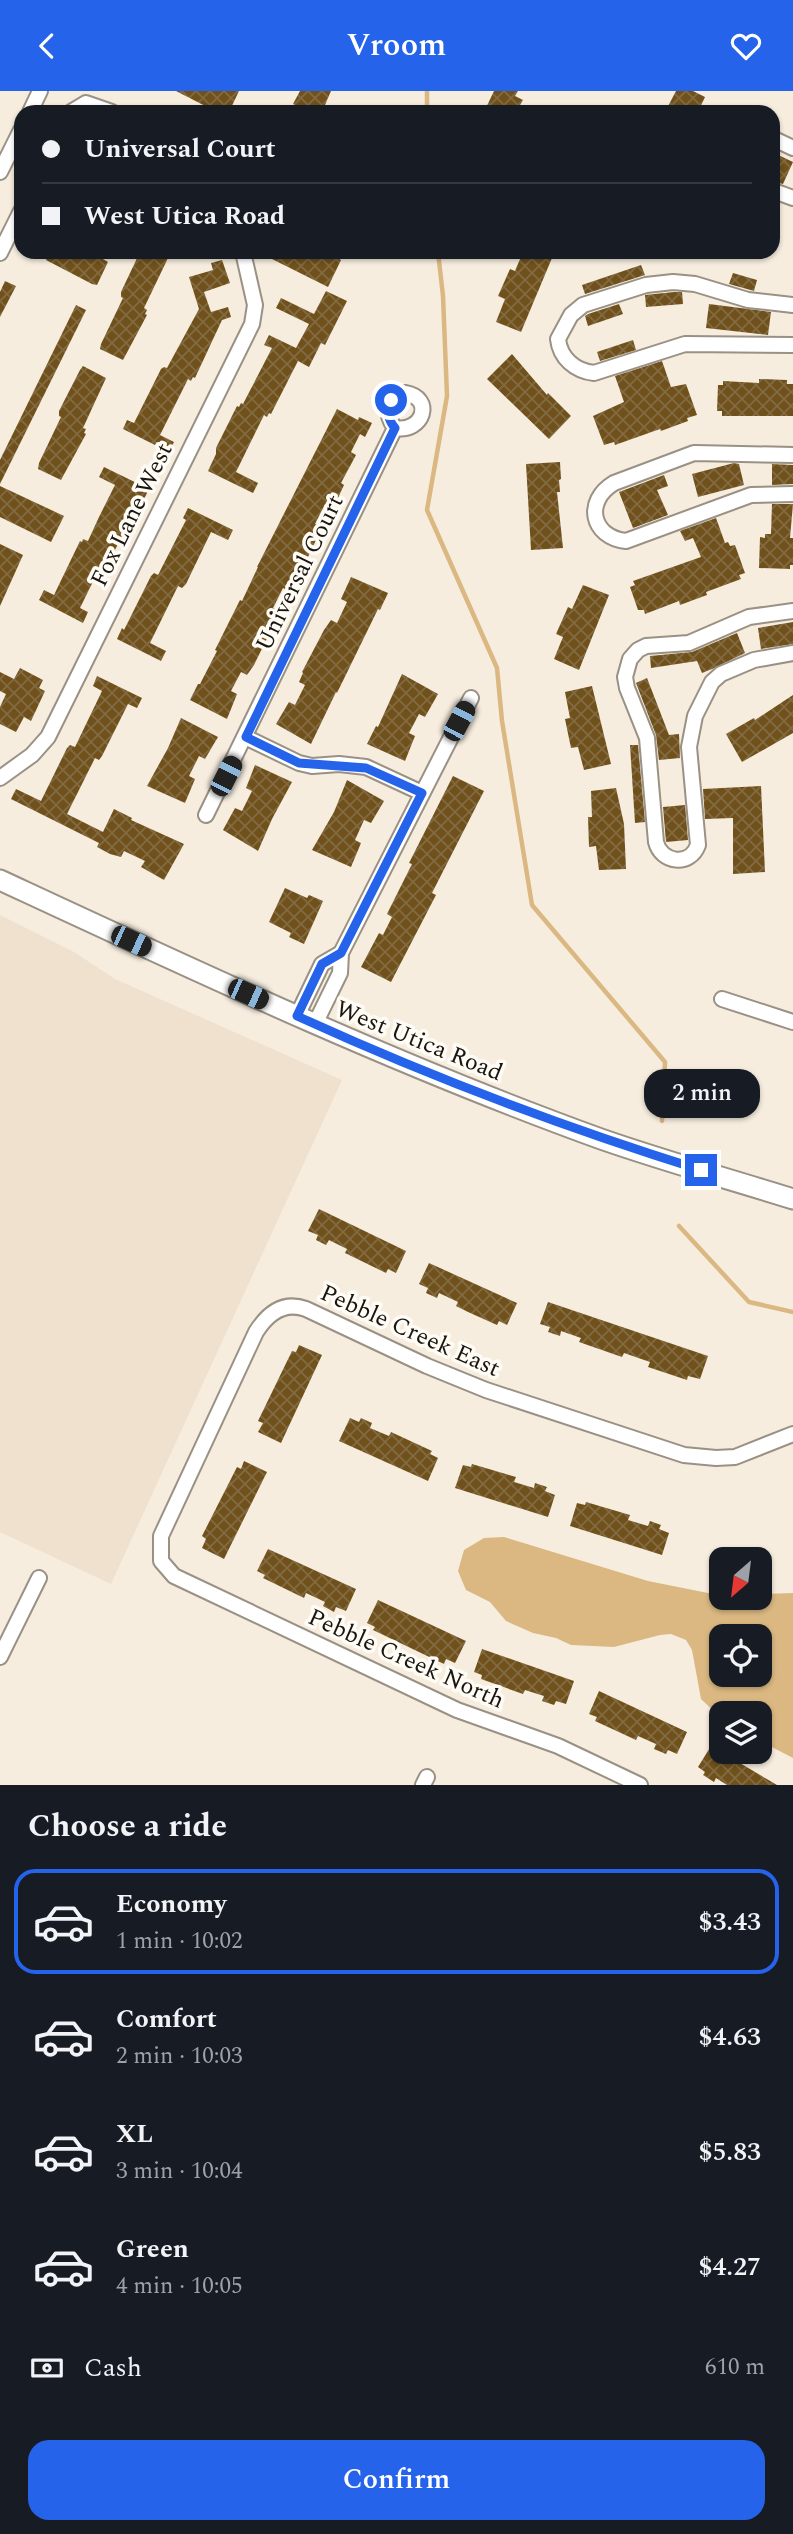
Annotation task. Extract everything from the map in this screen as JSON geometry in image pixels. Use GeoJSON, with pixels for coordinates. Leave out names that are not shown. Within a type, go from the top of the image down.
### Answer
{"type":"FeatureCollection","features":[{"type":"Feature","properties":{"kind":"street"},"geometry":{"type":"LineString","coordinates":[[0,172],[14,144]]}},
{"type":"Feature","properties":{"kind":"street"},"geometry":{"type":"LineString","coordinates":[[0,253],[14,225]]}},
{"type":"Feature","properties":{"kind":"street","name":"Fox Lane West"},"geometry":{"type":"LineString","coordinates":[[0,778],[32,755],[48,737],[252,324],[255,305],[245,259]]}},
{"type":"Feature","properties":{"kind":"street"},"geometry":{"type":"LineString","coordinates":[[793,305],[748,300],[695,284],[673,282],[646,285],[583,305],[570,315],[558,339],[565,358],[582,370],[594,373],[685,344],[793,345]]}},
{"type":"Feature","properties":{"kind":"street","name":"Universal Court"},"geometry":{"type":"LineString","coordinates":[[206,815],[395,428]]}},
{"type":"Feature","properties":{"kind":"street"},"geometry":{"type":"LineString","coordinates":[[793,455],[686,455],[605,488],[597,501],[595,519],[606,535],[626,541],[751,495],[793,494]]}},
{"type":"Feature","properties":{"kind":"street"},"geometry":{"type":"LineString","coordinates":[[793,611],[750,617],[689,643],[646,646],[630,659],[625,677],[648,738],[656,842],[660,853],[672,860],[684,860],[691,856],[698,845],[689,747],[691,725],[712,682],[741,664],[793,653]]}},
{"type":"Feature","properties":{"kind":"street"},"geometry":{"type":"LineString","coordinates":[[315,1024],[340,973],[341,953],[471,698]]}},
{"type":"Feature","properties":{"kind":"street"},"geometry":{"type":"LineString","coordinates":[[246,737],[299,763],[366,768],[422,793]]}},
{"type":"Feature","properties":{"kind":"street","name":"West Utica Road"},"geometry":{"type":"LineString","coordinates":[[0,880],[315,1024],[471,1089],[603,1139],[793,1199]]}},
{"type":"Feature","properties":{"kind":"street"},"geometry":{"type":"LineString","coordinates":[[297,1016],[322,964],[341,953]]}},
{"type":"Feature","properties":{"kind":"street"},"geometry":{"type":"LineString","coordinates":[[722,999],[793,1023]]}},
{"type":"Feature","properties":{"kind":"street","name":"Pebble Creek East"},"geometry":{"type":"LineString","coordinates":[[161,1561],[161,1536],[242,1360],[261,1324],[281,1308],[294,1306],[306,1309],[427,1366],[506,1398],[684,1455],[735,1457],[793,1434]]}},
{"type":"Feature","properties":{"kind":"street","name":"Pebble Creek North"},"geometry":{"type":"LineString","coordinates":[[161,1561],[174,1576],[324,1649],[457,1710],[582,1756],[640,1785]]}},
{"type":"Feature","properties":{"kind":"street"},"geometry":{"type":"LineString","coordinates":[[0,1657],[4,1636],[39,1578]]}},
{"type":"Feature","properties":{"kind":"shaded area"},"geometry":{"type":"Polygon","coordinates":[[[0,915],[74,952],[115,979],[342,1080],[111,1584],[0,1532],[0,915]]]}},
{"type":"Feature","properties":{"kind":"shaded area"},"geometry":{"type":"Polygon","coordinates":[[[504,1537],[648,1581],[709,1593],[709,1610],[772,1610],[772,1594],[793,1593],[793,1758],[772,1747],[772,1701],[709,1701],[709,1707],[701,1699],[692,1650],[686,1640],[671,1634],[660,1635],[614,1647],[571,1645],[556,1638],[533,1633],[506,1621],[490,1602],[466,1590],[458,1571],[464,1550],[484,1538],[504,1537]]]}},
{"type":"Feature","properties":{"kind":"building"},"geometry":{"type":"Polygon","coordinates":[[[176,91],[239,91],[232,105],[203,105],[176,91]]]}},
{"type":"Feature","properties":{"kind":"building"},"geometry":{"type":"Polygon","coordinates":[[[300,91],[331,91],[325,105],[293,104],[300,91]]]}},
{"type":"Feature","properties":{"kind":"building"},"geometry":{"type":"Polygon","coordinates":[[[494,91],[518,91],[515,96],[523,100],[520,105],[487,105],[494,91]]]}},
{"type":"Feature","properties":{"kind":"building"},"geometry":{"type":"Polygon","coordinates":[[[676,91],[693,91],[705,97],[701,105],[669,105],[676,91]]]}},
{"type":"Feature","properties":{"kind":"building"},"geometry":{"type":"Polygon","coordinates":[[[780,156],[793,162],[783,184],[780,183],[780,156]]]}},
{"type":"Feature","properties":{"kind":"building"},"geometry":{"type":"Polygon","coordinates":[[[103,259],[108,262],[97,285],[46,260],[103,259]]]}},
{"type":"Feature","properties":{"kind":"building"},"geometry":{"type":"Polygon","coordinates":[[[137,259],[168,259],[144,308],[147,315],[123,360],[100,349],[123,298],[121,292],[137,259]]]}},
{"type":"Feature","properties":{"kind":"building"},"geometry":{"type":"Polygon","coordinates":[[[272,259],[339,259],[328,287],[272,259]]]}},
{"type":"Feature","properties":{"kind":"building"},"geometry":{"type":"Polygon","coordinates":[[[520,259],[552,259],[521,332],[496,322],[505,299],[498,296],[510,269],[515,271],[520,259]]]}},
{"type":"Feature","properties":{"kind":"building"},"geometry":{"type":"Polygon","coordinates":[[[222,260],[230,283],[204,292],[211,312],[228,307],[231,317],[222,320],[195,378],[191,381],[188,379],[160,435],[174,442],[169,452],[123,429],[127,420],[134,423],[161,369],[167,368],[199,309],[189,277],[213,270],[211,263],[222,260]]]}},
{"type":"Feature","properties":{"kind":"building"},"geometry":{"type":"Polygon","coordinates":[[[641,265],[645,275],[585,294],[582,285],[641,265]]]}},
{"type":"Feature","properties":{"kind":"building"},"geometry":{"type":"Polygon","coordinates":[[[733,273],[757,280],[754,291],[729,284],[733,273]]]}},
{"type":"Feature","properties":{"kind":"building"},"geometry":{"type":"Polygon","coordinates":[[[5,281],[16,286],[0,317],[0,292],[5,281]]]}},
{"type":"Feature","properties":{"kind":"building"},"geometry":{"type":"Polygon","coordinates":[[[326,291],[347,301],[325,345],[321,343],[309,367],[298,361],[271,414],[267,417],[264,415],[236,472],[258,483],[253,493],[208,471],[237,406],[243,404],[272,348],[264,345],[269,335],[296,348],[309,324],[276,308],[281,298],[314,314],[326,291]]]}},
{"type":"Feature","properties":{"kind":"building"},"geometry":{"type":"Polygon","coordinates":[[[682,292],[683,304],[646,307],[645,295],[682,292]]]}},
{"type":"Feature","properties":{"kind":"building"},"geometry":{"type":"Polygon","coordinates":[[[619,304],[623,314],[588,326],[585,316],[619,304]]]}},
{"type":"Feature","properties":{"kind":"building"},"geometry":{"type":"Polygon","coordinates":[[[709,304],[771,312],[768,335],[706,328],[709,304]]]}},
{"type":"Feature","properties":{"kind":"building"},"geometry":{"type":"Polygon","coordinates":[[[76,305],[86,310],[0,484],[0,460],[76,305]]]}},
{"type":"Feature","properties":{"kind":"building"},"geometry":{"type":"Polygon","coordinates":[[[633,340],[636,350],[600,361],[597,352],[633,340]]]}},
{"type":"Feature","properties":{"kind":"building"},"geometry":{"type":"Polygon","coordinates":[[[512,354],[547,395],[548,393],[571,416],[549,439],[487,379],[512,354]]]}},
{"type":"Feature","properties":{"kind":"building"},"geometry":{"type":"Polygon","coordinates":[[[662,361],[671,387],[686,384],[697,415],[661,431],[660,429],[615,445],[614,442],[604,445],[593,416],[624,402],[615,376],[662,361]]]}},
{"type":"Feature","properties":{"kind":"building"},"geometry":{"type":"Polygon","coordinates":[[[83,366],[106,378],[83,428],[86,429],[86,434],[61,480],[38,469],[39,463],[61,417],[59,411],[83,366]]]}},
{"type":"Feature","properties":{"kind":"building"},"geometry":{"type":"Polygon","coordinates":[[[759,379],[787,380],[787,384],[793,384],[793,416],[722,416],[722,411],[717,411],[718,385],[723,385],[723,381],[759,383],[759,379]]]}},
{"type":"Feature","properties":{"kind":"building"},"geometry":{"type":"Polygon","coordinates":[[[337,409],[358,420],[359,417],[372,423],[365,437],[360,434],[351,452],[356,455],[341,483],[344,485],[338,498],[331,507],[325,504],[315,524],[321,527],[296,582],[289,591],[283,588],[273,608],[279,611],[254,665],[247,675],[241,672],[231,691],[237,694],[227,719],[190,700],[337,409]]]}},
{"type":"Feature","properties":{"kind":"building"},"geometry":{"type":"Polygon","coordinates":[[[560,462],[560,492],[557,492],[563,548],[531,550],[526,464],[560,462]]]}},
{"type":"Feature","properties":{"kind":"building"},"geometry":{"type":"Polygon","coordinates":[[[739,464],[744,485],[698,497],[692,474],[739,464]]]}},
{"type":"Feature","properties":{"kind":"building"},"geometry":{"type":"Polygon","coordinates":[[[772,464],[793,465],[793,484],[772,485],[772,464]]]}},
{"type":"Feature","properties":{"kind":"building"},"geometry":{"type":"Polygon","coordinates":[[[104,467],[149,489],[144,499],[141,498],[115,550],[112,553],[108,551],[80,608],[88,612],[83,623],[39,600],[44,590],[54,595],[80,541],[88,541],[115,485],[99,477],[104,467]]]}},
{"type":"Feature","properties":{"kind":"building"},"geometry":{"type":"Polygon","coordinates":[[[664,475],[668,486],[657,490],[668,515],[633,528],[619,492],[664,475]]]}},
{"type":"Feature","properties":{"kind":"building"},"geometry":{"type":"Polygon","coordinates":[[[0,486],[64,516],[51,542],[0,517],[0,486]]]}},
{"type":"Feature","properties":{"kind":"building"},"geometry":{"type":"Polygon","coordinates":[[[772,504],[793,504],[790,538],[793,538],[793,565],[790,565],[790,569],[759,568],[760,537],[765,538],[765,534],[771,534],[772,504]]]}},
{"type":"Feature","properties":{"kind":"building"},"geometry":{"type":"Polygon","coordinates":[[[188,508],[233,530],[228,540],[211,532],[186,584],[182,588],[178,586],[150,643],[166,651],[161,661],[117,639],[151,576],[154,573],[158,575],[186,520],[183,518],[188,508]]]}},
{"type":"Feature","properties":{"kind":"building"},"geometry":{"type":"Polygon","coordinates":[[[716,518],[725,543],[735,545],[745,573],[739,575],[741,579],[680,605],[679,601],[645,614],[644,610],[638,610],[630,587],[635,585],[633,581],[701,557],[693,538],[685,541],[680,531],[716,518]]]}},
{"type":"Feature","properties":{"kind":"building"},"geometry":{"type":"Polygon","coordinates":[[[0,544],[23,555],[0,606],[0,544]]]}},
{"type":"Feature","properties":{"kind":"building"},"geometry":{"type":"Polygon","coordinates":[[[351,577],[388,593],[311,744],[276,724],[289,702],[295,705],[305,685],[299,682],[302,672],[324,630],[331,620],[337,623],[347,602],[341,599],[351,577]]]}},
{"type":"Feature","properties":{"kind":"building"},"geometry":{"type":"Polygon","coordinates":[[[583,585],[609,595],[579,670],[554,659],[563,637],[556,634],[568,607],[572,609],[583,585]]]}},
{"type":"Feature","properties":{"kind":"building"},"geometry":{"type":"Polygon","coordinates":[[[793,622],[793,644],[761,649],[758,628],[793,622]]]}},
{"type":"Feature","properties":{"kind":"building"},"geometry":{"type":"Polygon","coordinates":[[[737,633],[745,653],[712,669],[702,673],[697,661],[651,668],[650,656],[692,652],[737,633]]]}},
{"type":"Feature","properties":{"kind":"building"},"geometry":{"type":"Polygon","coordinates":[[[20,668],[43,680],[39,688],[45,691],[31,721],[24,717],[16,732],[0,724],[0,707],[6,694],[0,691],[0,672],[14,679],[20,668]]]}},
{"type":"Feature","properties":{"kind":"building"},"geometry":{"type":"Polygon","coordinates":[[[402,674],[438,694],[425,717],[419,714],[409,733],[415,736],[405,761],[367,744],[376,726],[378,727],[402,674]]]}},
{"type":"Feature","properties":{"kind":"building"},"geometry":{"type":"Polygon","coordinates":[[[97,676],[142,698],[137,708],[128,704],[102,756],[99,760],[95,758],[67,814],[103,832],[114,809],[132,818],[131,820],[184,844],[164,880],[141,867],[145,861],[124,851],[121,857],[110,854],[97,847],[99,843],[11,799],[16,789],[41,801],[67,748],[70,745],[75,747],[102,691],[93,686],[97,676]]]}},
{"type":"Feature","properties":{"kind":"building"},"geometry":{"type":"Polygon","coordinates":[[[647,678],[669,735],[679,734],[680,758],[659,760],[656,735],[636,683],[647,678]]]}},
{"type":"Feature","properties":{"kind":"building"},"geometry":{"type":"Polygon","coordinates":[[[592,686],[611,764],[584,770],[578,747],[571,748],[565,719],[570,718],[565,692],[592,686]]]}},
{"type":"Feature","properties":{"kind":"building"},"geometry":{"type":"Polygon","coordinates":[[[793,695],[793,733],[742,762],[726,734],[754,718],[755,720],[793,695]]]}},
{"type":"Feature","properties":{"kind":"building"},"geometry":{"type":"Polygon","coordinates":[[[181,718],[218,737],[205,759],[199,756],[189,776],[195,779],[185,803],[147,786],[181,718]]]}},
{"type":"Feature","properties":{"kind":"building"},"geometry":{"type":"Polygon","coordinates":[[[630,745],[638,745],[645,822],[635,823],[630,745]]]}},
{"type":"Feature","properties":{"kind":"building"},"geometry":{"type":"Polygon","coordinates":[[[255,765],[292,782],[258,851],[223,830],[235,808],[242,811],[252,791],[246,788],[255,765]]]}},
{"type":"Feature","properties":{"kind":"building"},"geometry":{"type":"Polygon","coordinates":[[[453,776],[484,791],[432,893],[436,895],[391,982],[361,967],[379,933],[383,935],[392,917],[387,914],[412,864],[409,863],[453,776]]]}},
{"type":"Feature","properties":{"kind":"building"},"geometry":{"type":"Polygon","coordinates":[[[347,780],[384,801],[371,823],[364,820],[355,840],[361,843],[351,867],[312,850],[334,812],[347,780]]]}},
{"type":"Feature","properties":{"kind":"building"},"geometry":{"type":"Polygon","coordinates":[[[761,786],[765,872],[733,874],[733,818],[705,819],[703,789],[761,786]]]}},
{"type":"Feature","properties":{"kind":"building"},"geometry":{"type":"Polygon","coordinates":[[[616,788],[624,824],[626,869],[599,870],[596,846],[589,847],[591,791],[616,788]]]}},
{"type":"Feature","properties":{"kind":"building"},"geometry":{"type":"Polygon","coordinates":[[[685,805],[688,840],[666,842],[663,807],[685,805]]]}},
{"type":"Feature","properties":{"kind":"building"},"geometry":{"type":"Polygon","coordinates":[[[285,888],[307,898],[309,895],[323,901],[304,944],[289,937],[291,933],[269,922],[285,888]]]}},
{"type":"Feature","properties":{"kind":"building"},"geometry":{"type":"Polygon","coordinates":[[[319,1209],[406,1251],[396,1273],[388,1269],[386,1273],[345,1253],[347,1249],[329,1240],[326,1245],[316,1240],[318,1235],[308,1231],[319,1209]]]}},
{"type":"Feature","properties":{"kind":"building"},"geometry":{"type":"Polygon","coordinates":[[[429,1263],[517,1303],[507,1325],[499,1321],[497,1325],[468,1312],[456,1306],[458,1302],[439,1293],[437,1298],[426,1293],[428,1288],[419,1284],[429,1263]]]}},
{"type":"Feature","properties":{"kind":"building"},"geometry":{"type":"Polygon","coordinates":[[[548,1302],[708,1356],[700,1379],[688,1376],[687,1380],[648,1367],[650,1362],[624,1353],[622,1357],[579,1342],[581,1338],[561,1331],[560,1336],[548,1332],[550,1327],[540,1324],[548,1302]]]}},
{"type":"Feature","properties":{"kind":"building"},"geometry":{"type":"Polygon","coordinates":[[[299,1345],[322,1355],[281,1443],[258,1432],[263,1423],[258,1421],[292,1351],[296,1352],[299,1345]]]}},
{"type":"Feature","properties":{"kind":"building"},"geometry":{"type":"Polygon","coordinates":[[[350,1418],[359,1422],[361,1418],[372,1423],[370,1428],[389,1436],[391,1432],[432,1451],[430,1454],[438,1458],[428,1481],[339,1441],[350,1418]]]}},
{"type":"Feature","properties":{"kind":"building"},"geometry":{"type":"Polygon","coordinates":[[[244,1461],[267,1472],[224,1559],[202,1548],[206,1539],[202,1536],[237,1467],[241,1469],[244,1461]]]}},
{"type":"Feature","properties":{"kind":"building"},"geometry":{"type":"Polygon","coordinates":[[[472,1464],[516,1477],[514,1482],[534,1488],[535,1483],[547,1487],[545,1491],[555,1495],[548,1517],[455,1488],[463,1465],[471,1467],[472,1464]]]}},
{"type":"Feature","properties":{"kind":"building"},"geometry":{"type":"Polygon","coordinates":[[[586,1502],[630,1515],[628,1520],[648,1526],[650,1521],[661,1525],[659,1529],[669,1533],[662,1555],[570,1526],[577,1503],[585,1505],[586,1502]]]}},
{"type":"Feature","properties":{"kind":"building"},"geometry":{"type":"Polygon","coordinates":[[[268,1549],[356,1589],[346,1611],[336,1607],[334,1612],[323,1606],[325,1602],[306,1593],[304,1598],[263,1578],[265,1575],[257,1571],[268,1549]]]}},
{"type":"Feature","properties":{"kind":"building"},"geometry":{"type":"Polygon","coordinates":[[[378,1600],[466,1641],[455,1663],[446,1659],[444,1664],[373,1630],[375,1627],[367,1623],[378,1600]]]}},
{"type":"Feature","properties":{"kind":"building"},"geometry":{"type":"Polygon","coordinates":[[[482,1649],[574,1681],[566,1704],[556,1701],[554,1705],[542,1701],[544,1696],[525,1690],[523,1694],[481,1679],[482,1675],[474,1672],[482,1649]]]}},
{"type":"Feature","properties":{"kind":"building"},"geometry":{"type":"Polygon","coordinates":[[[599,1691],[687,1732],[677,1754],[668,1750],[666,1754],[654,1749],[656,1744],[638,1736],[636,1740],[595,1721],[597,1717],[589,1714],[599,1691]]]}},
{"type":"Feature","properties":{"kind":"building"},"geometry":{"type":"Polygon","coordinates":[[[709,1749],[709,1764],[741,1764],[777,1785],[727,1785],[716,1778],[714,1782],[703,1775],[705,1772],[698,1767],[709,1749]]]}},
{"type":"Feature","properties":{"kind":"waterway"},"geometry":{"type":"LineString","coordinates":[[427,91],[427,105]]}},
{"type":"Feature","properties":{"kind":"waterway"},"geometry":{"type":"LineString","coordinates":[[439,259],[447,396],[427,510],[497,668],[502,721],[532,905],[665,1062],[662,1121]]}},
{"type":"Feature","properties":{"kind":"waterway"},"geometry":{"type":"LineString","coordinates":[[679,1226],[749,1302],[793,1312]]}},
{"type":"Feature","properties":{"kind":"route"},"geometry":{"type":"LineString","coordinates":[[391,400],[388,411],[391,424],[395,428],[246,737],[305,765],[358,766],[374,770],[422,793],[341,953],[322,964],[297,1016],[351,1041],[471,1089],[603,1139],[701,1170]]}}]}
